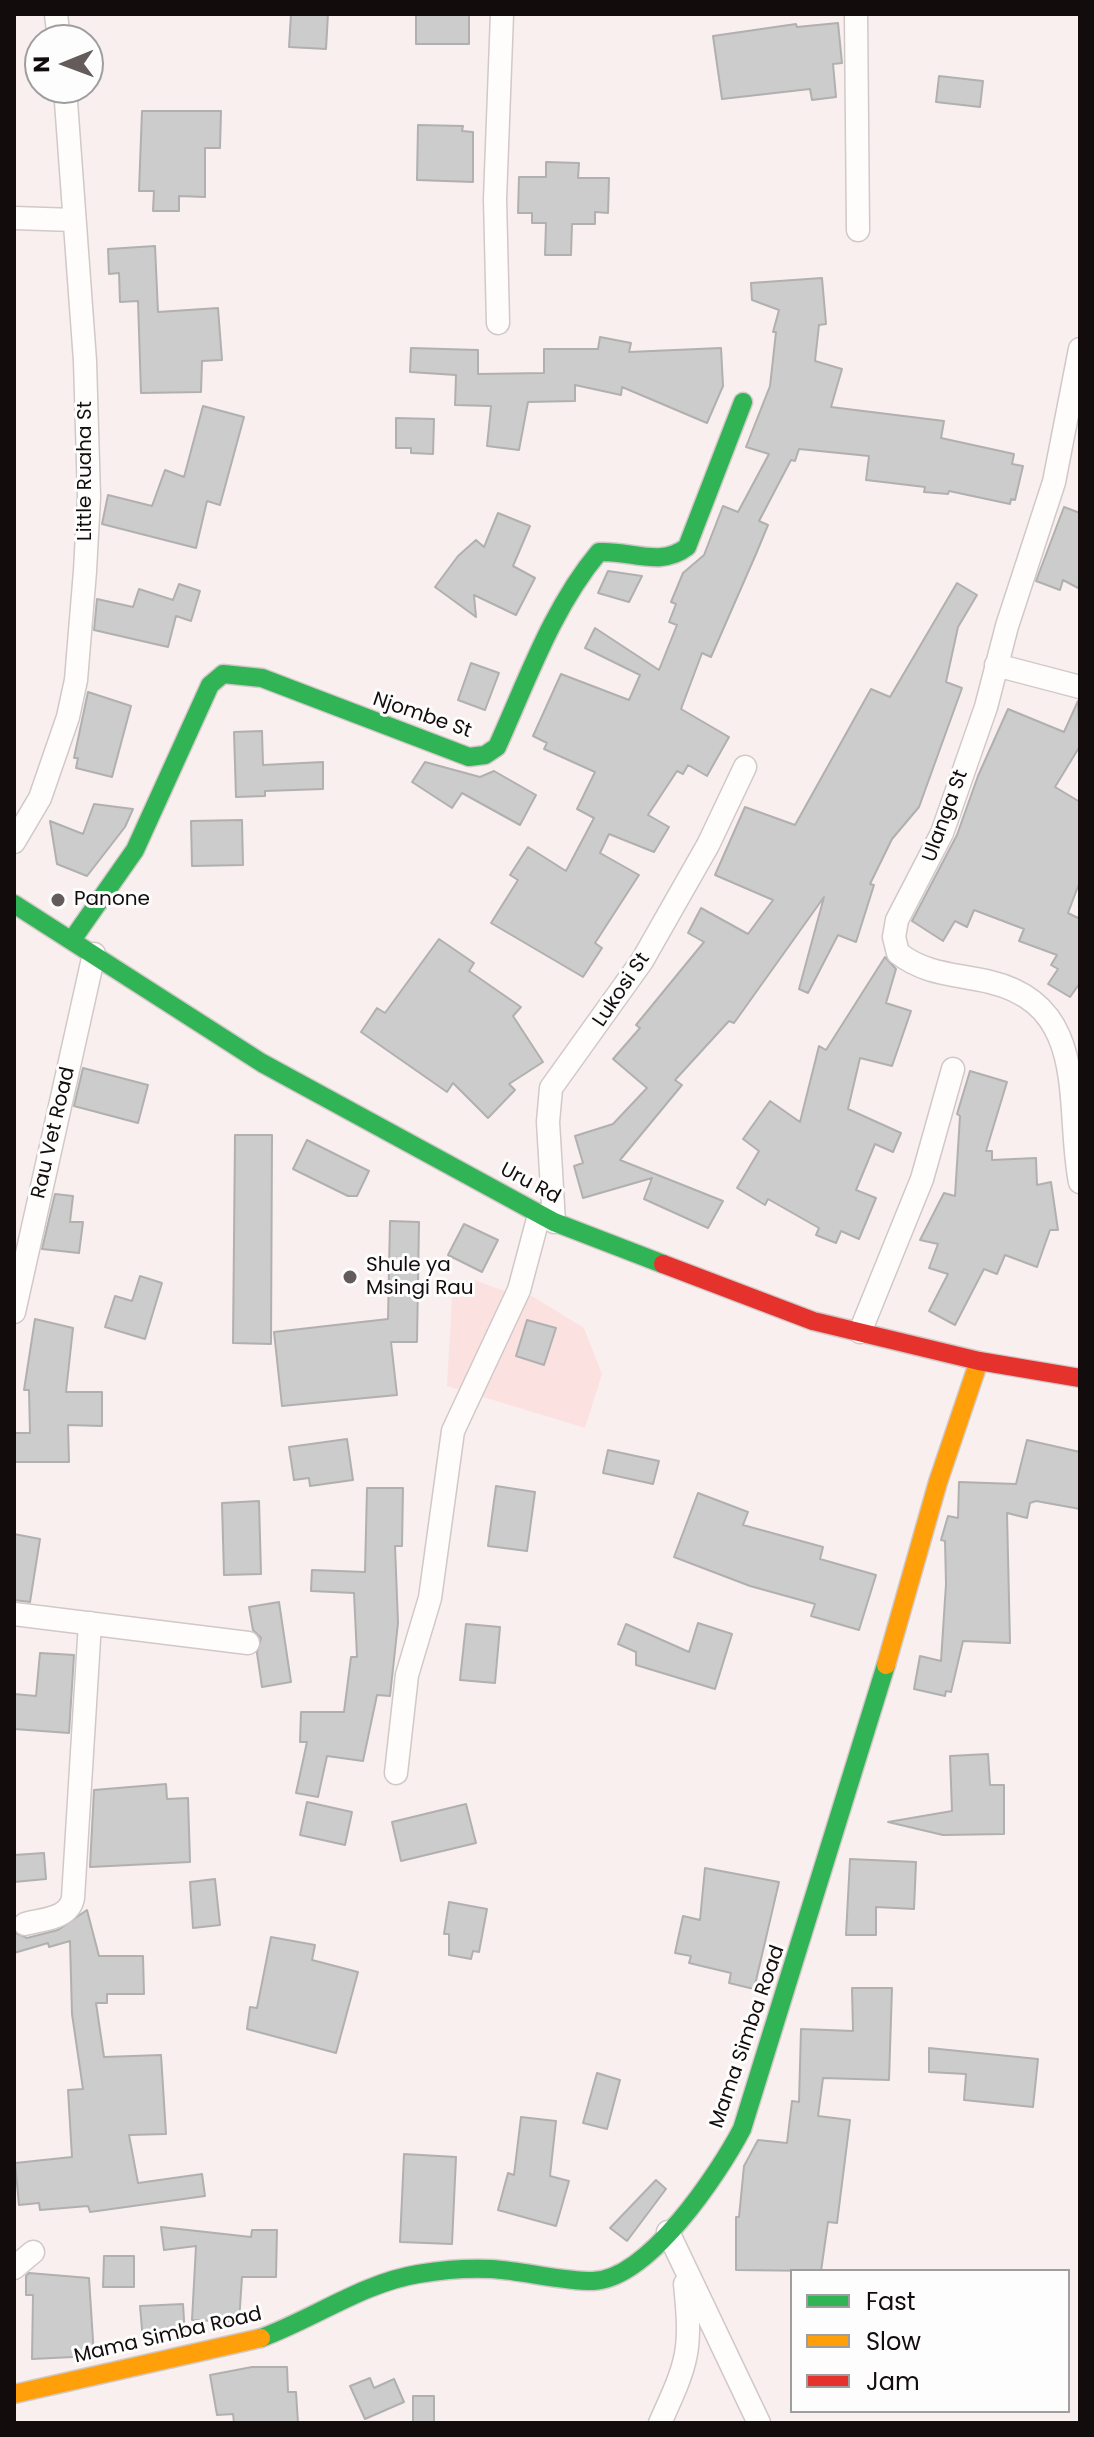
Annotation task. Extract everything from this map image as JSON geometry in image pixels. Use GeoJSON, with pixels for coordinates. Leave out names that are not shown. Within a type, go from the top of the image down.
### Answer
{"type":"FeatureCollection","features":[{"type":"Feature","properties":{"kind":"street"},"geometry":{"type":"LineString","coordinates":[[498,323],[496,183],[502,14]]}},
{"type":"Feature","properties":{"kind":"street"},"geometry":{"type":"LineString","coordinates":[[856,14],[858,230]]}},
{"type":"Feature","properties":{"kind":"street","name":"Little Ruaha St"},"geometry":{"type":"LineString","coordinates":[[14,842],[40,798],[59,753],[76,680],[89,497],[85,361],[66,104]]}},
{"type":"Feature","properties":{"kind":"street"},"geometry":{"type":"LineString","coordinates":[[14,218],[74,220]]}},
{"type":"Feature","properties":{"kind":"street","name":"Ulanga St"},"geometry":{"type":"LineString","coordinates":[[1080,349],[1054,482],[996,665],[986,707],[942,833],[897,920],[896,946],[902,956],[923,969],[1021,992],[1044,1013],[1062,1038],[1071,1078],[1080,1182]]}},
{"type":"Feature","properties":{"kind":"street","name":"Njombe St"},"geometry":{"type":"LineString","coordinates":[[72,940],[135,850],[214,678],[232,673],[257,676],[457,753],[469,757],[485,755],[497,747],[506,735],[558,614],[580,575],[599,552],[629,551],[664,561],[676,559],[687,547],[743,402]]}},
{"type":"Feature","properties":{"kind":"street"},"geometry":{"type":"LineString","coordinates":[[996,665],[1080,687]]}},
{"type":"Feature","properties":{"kind":"street","name":"Lukosi St"},"geometry":{"type":"LineString","coordinates":[[396,1773],[407,1675],[430,1598],[453,1431],[519,1290],[547,1219],[551,1088],[642,961],[708,845],[745,767]]}},
{"type":"Feature","properties":{"kind":"street","name":"Uru Rd"},"geometry":{"type":"LineString","coordinates":[[14,904],[262,1063],[547,1219],[813,1321],[979,1361],[1079,1374]]}},
{"type":"Feature","properties":{"kind":"street","name":"Rau Vet Road"},"geometry":{"type":"LineString","coordinates":[[14,1312],[94,954]]}},
{"type":"Feature","properties":{"kind":"street"},"geometry":{"type":"LineString","coordinates":[[860,1332],[922,1179],[953,1069]]}},
{"type":"Feature","properties":{"kind":"street","name":"Mama Simba Road"},"geometry":{"type":"LineString","coordinates":[[14,2394],[263,2338],[383,2284],[417,2274],[489,2269],[596,2281],[612,2277],[668,2232],[707,2188],[729,2157],[742,2129],[859,1759],[938,1482],[979,1361]]}},
{"type":"Feature","properties":{"kind":"street"},"geometry":{"type":"LineString","coordinates":[[14,1614],[248,1643]]}},
{"type":"Feature","properties":{"kind":"street"},"geometry":{"type":"LineString","coordinates":[[25,1924],[63,1914],[71,1908],[90,1623]]}},
{"type":"Feature","properties":{"kind":"street"},"geometry":{"type":"LineString","coordinates":[[668,2232],[759,2423]]}},
{"type":"Feature","properties":{"kind":"street"},"geometry":{"type":"LineString","coordinates":[[14,2268],[33,2252]]}},
{"type":"Feature","properties":{"kind":"street"},"geometry":{"type":"LineString","coordinates":[[660,2423],[682,2376],[691,2338],[682,2263]]}},
{"type":"Feature","properties":{"kind":"shaded area"},"geometry":{"type":"Polygon","coordinates":[[[474,1280],[518,1296],[532,1296],[584,1328],[602,1374],[585,1428],[447,1386],[453,1281],[474,1280]]]}},
{"type":"Feature","properties":{"kind":"building"},"geometry":{"type":"Polygon","coordinates":[[[291,14],[328,14],[326,49],[289,47],[291,14]]]}},
{"type":"Feature","properties":{"kind":"building"},"geometry":{"type":"Polygon","coordinates":[[[416,15],[469,15],[469,44],[416,44],[416,15]]]}},
{"type":"Feature","properties":{"kind":"building"},"geometry":{"type":"Polygon","coordinates":[[[838,23],[842,63],[833,64],[836,97],[812,100],[810,89],[722,99],[713,36],[796,24],[797,27],[838,23]]]}},
{"type":"Feature","properties":{"kind":"building"},"geometry":{"type":"Polygon","coordinates":[[[939,76],[983,81],[980,107],[936,102],[939,76]]]}},
{"type":"Feature","properties":{"kind":"building"},"geometry":{"type":"Polygon","coordinates":[[[142,111],[221,111],[220,148],[205,148],[205,197],[179,196],[179,211],[153,211],[154,191],[139,191],[142,111]]]}},
{"type":"Feature","properties":{"kind":"building"},"geometry":{"type":"Polygon","coordinates":[[[418,125],[463,126],[462,131],[473,132],[473,182],[417,180],[418,125]]]}},
{"type":"Feature","properties":{"kind":"building"},"geometry":{"type":"Polygon","coordinates":[[[546,162],[579,163],[578,178],[609,178],[608,213],[595,212],[595,224],[572,224],[571,255],[545,255],[546,223],[532,223],[532,213],[518,213],[519,177],[546,177],[546,162]]]}},
{"type":"Feature","properties":{"kind":"building"},"geometry":{"type":"Polygon","coordinates":[[[155,246],[158,312],[218,308],[222,360],[202,361],[201,392],[141,393],[138,301],[120,302],[119,273],[109,274],[108,249],[155,246]]]}},
{"type":"Feature","properties":{"kind":"building"},"geometry":{"type":"Polygon","coordinates":[[[822,278],[826,324],[819,325],[815,361],[842,369],[831,407],[944,421],[941,438],[1014,454],[1012,464],[1023,466],[1015,500],[1011,499],[1010,504],[949,491],[948,494],[924,492],[925,487],[866,480],[869,456],[799,449],[759,521],[768,525],[756,554],[711,657],[702,653],[681,709],[729,737],[707,776],[688,765],[683,774],[677,771],[648,815],[669,827],[654,852],[609,834],[600,853],[639,875],[595,943],[602,948],[583,977],[491,923],[518,880],[510,875],[528,847],[566,871],[594,818],[577,809],[595,772],[544,749],[547,743],[533,736],[561,674],[629,700],[640,675],[585,648],[595,628],[659,670],[677,625],[669,622],[676,604],[671,602],[683,573],[704,555],[723,506],[738,512],[769,454],[746,447],[770,386],[776,332],[773,332],[779,310],[752,300],[751,283],[822,278]]]}},
{"type":"Feature","properties":{"kind":"building"},"geometry":{"type":"Polygon","coordinates":[[[600,337],[631,343],[629,352],[721,348],[723,386],[707,423],[622,387],[621,395],[575,385],[575,401],[528,402],[519,450],[487,446],[491,406],[455,405],[456,375],[410,372],[411,348],[478,350],[478,374],[544,373],[544,349],[598,349],[600,337]]]}},
{"type":"Feature","properties":{"kind":"building"},"geometry":{"type":"Polygon","coordinates":[[[203,406],[244,417],[220,505],[207,501],[196,548],[102,524],[108,495],[152,506],[165,470],[184,477],[203,406]]]}},
{"type":"Feature","properties":{"kind":"building"},"geometry":{"type":"Polygon","coordinates":[[[396,418],[434,419],[433,454],[411,453],[411,448],[396,448],[396,418]]]}},
{"type":"Feature","properties":{"kind":"building"},"geometry":{"type":"Polygon","coordinates":[[[1064,507],[1080,513],[1080,589],[1063,580],[1060,590],[1036,581],[1064,507]]]}},
{"type":"Feature","properties":{"kind":"building"},"geometry":{"type":"Polygon","coordinates":[[[498,513],[530,526],[513,566],[535,578],[516,615],[474,595],[476,617],[435,587],[458,556],[476,540],[484,547],[498,513]]]}},
{"type":"Feature","properties":{"kind":"building"},"geometry":{"type":"Polygon","coordinates":[[[608,571],[642,576],[629,602],[598,593],[608,571]]]}},
{"type":"Feature","properties":{"kind":"building"},"geometry":{"type":"Polygon","coordinates":[[[957,583],[977,595],[958,627],[946,682],[962,688],[919,807],[892,839],[870,884],[874,885],[856,942],[838,935],[808,993],[799,989],[824,897],[734,1023],[729,1021],[675,1080],[682,1085],[620,1160],[723,1201],[708,1228],[644,1199],[652,1178],[583,1198],[574,1166],[583,1163],[575,1136],[613,1124],[647,1088],[613,1059],[640,1028],[636,1025],[704,942],[688,933],[701,908],[748,934],[773,900],[715,875],[745,807],[795,825],[871,689],[890,697],[957,583]]]}},
{"type":"Feature","properties":{"kind":"building"},"geometry":{"type":"Polygon","coordinates":[[[179,584],[200,591],[191,621],[176,616],[168,647],[94,630],[97,599],[133,607],[139,589],[173,600],[179,584]]]}},
{"type":"Feature","properties":{"kind":"building"},"geometry":{"type":"Polygon","coordinates":[[[471,663],[499,673],[485,710],[458,700],[471,663]]]}},
{"type":"Feature","properties":{"kind":"building"},"geometry":{"type":"Polygon","coordinates":[[[88,692],[131,706],[112,777],[76,768],[78,758],[74,758],[88,692]]]}},
{"type":"Feature","properties":{"kind":"building"},"geometry":{"type":"Polygon","coordinates":[[[1078,701],[1080,746],[1055,787],[1080,802],[1080,881],[1068,913],[1078,918],[1080,915],[1080,983],[1070,997],[1048,984],[1058,969],[1051,965],[1057,955],[1019,941],[1024,929],[974,910],[967,927],[955,921],[943,941],[912,921],[957,835],[978,776],[1008,709],[1064,732],[1078,701]]]}},
{"type":"Feature","properties":{"kind":"building"},"geometry":{"type":"Polygon","coordinates":[[[262,731],[263,765],[323,762],[323,789],[265,791],[265,796],[236,797],[234,732],[262,731]]]}},
{"type":"Feature","properties":{"kind":"building"},"geometry":{"type":"Polygon","coordinates":[[[425,762],[480,777],[494,771],[536,795],[520,825],[462,793],[452,808],[412,782],[425,762]]]}},
{"type":"Feature","properties":{"kind":"building"},"geometry":{"type":"Polygon","coordinates":[[[94,804],[133,809],[125,827],[87,876],[57,864],[50,821],[83,834],[94,804]]]}},
{"type":"Feature","properties":{"kind":"building"},"geometry":{"type":"Polygon","coordinates":[[[242,820],[243,865],[192,866],[191,821],[242,820]]]}},
{"type":"Feature","properties":{"kind":"building"},"geometry":{"type":"Polygon","coordinates":[[[439,939],[474,963],[469,971],[521,1007],[513,1016],[543,1062],[509,1084],[515,1090],[488,1118],[453,1083],[447,1092],[361,1032],[377,1008],[385,1013],[439,939]]]}},
{"type":"Feature","properties":{"kind":"building"},"geometry":{"type":"Polygon","coordinates":[[[885,957],[896,969],[886,1003],[911,1011],[892,1066],[860,1058],[848,1109],[901,1133],[893,1152],[875,1144],[856,1190],[876,1198],[859,1239],[841,1231],[836,1243],[816,1235],[819,1228],[768,1199],[765,1205],[737,1188],[759,1151],[743,1139],[770,1101],[800,1122],[819,1046],[826,1050],[885,957]]]}},
{"type":"Feature","properties":{"kind":"building"},"geometry":{"type":"Polygon","coordinates":[[[83,1068],[148,1085],[138,1123],[74,1106],[83,1068]]]}},
{"type":"Feature","properties":{"kind":"building"},"geometry":{"type":"Polygon","coordinates":[[[970,1071],[1007,1082],[986,1151],[992,1151],[992,1160],[1036,1158],[1037,1185],[1051,1182],[1058,1230],[1050,1230],[1037,1267],[1005,1255],[997,1274],[984,1269],[955,1325],[929,1311],[948,1274],[929,1268],[938,1244],[920,1240],[944,1193],[955,1196],[960,1116],[957,1114],[970,1071]]]}},
{"type":"Feature","properties":{"kind":"building"},"geometry":{"type":"Polygon","coordinates":[[[235,1135],[272,1135],[271,1344],[233,1343],[235,1135]]]}},
{"type":"Feature","properties":{"kind":"building"},"geometry":{"type":"Polygon","coordinates":[[[307,1140],[369,1171],[357,1196],[348,1196],[293,1169],[307,1140]]]}},
{"type":"Feature","properties":{"kind":"building"},"geometry":{"type":"Polygon","coordinates":[[[55,1194],[73,1196],[70,1222],[83,1222],[79,1253],[42,1249],[55,1194]]]}},
{"type":"Feature","properties":{"kind":"building"},"geometry":{"type":"Polygon","coordinates":[[[390,1221],[419,1222],[417,1342],[391,1342],[397,1395],[282,1406],[274,1332],[388,1319],[390,1221]]]}},
{"type":"Feature","properties":{"kind":"building"},"geometry":{"type":"Polygon","coordinates":[[[464,1224],[498,1240],[482,1272],[448,1255],[464,1224]]]}},
{"type":"Feature","properties":{"kind":"building"},"geometry":{"type":"Polygon","coordinates":[[[140,1276],[162,1283],[145,1339],[105,1327],[115,1296],[132,1301],[140,1276]]]}},
{"type":"Feature","properties":{"kind":"building"},"geometry":{"type":"Polygon","coordinates":[[[35,1319],[73,1328],[66,1392],[102,1392],[102,1426],[68,1425],[69,1462],[15,1462],[14,1433],[30,1433],[29,1390],[24,1390],[35,1319]]]}},
{"type":"Feature","properties":{"kind":"building"},"geometry":{"type":"Polygon","coordinates":[[[527,1320],[556,1328],[544,1365],[516,1356],[527,1320]]]}},
{"type":"Feature","properties":{"kind":"building"},"geometry":{"type":"Polygon","coordinates":[[[347,1439],[353,1480],[310,1486],[309,1478],[294,1480],[289,1447],[347,1439]]]}},
{"type":"Feature","properties":{"kind":"building"},"geometry":{"type":"Polygon","coordinates":[[[1027,1440],[1080,1452],[1080,1509],[1036,1501],[1030,1503],[1027,1518],[1007,1513],[1010,1643],[963,1641],[951,1692],[946,1691],[945,1696],[914,1689],[920,1656],[941,1661],[946,1584],[945,1541],[941,1540],[948,1516],[958,1518],[959,1482],[1016,1484],[1027,1440]]]}},
{"type":"Feature","properties":{"kind":"building"},"geometry":{"type":"Polygon","coordinates":[[[608,1450],[659,1461],[653,1484],[603,1473],[608,1450]]]}},
{"type":"Feature","properties":{"kind":"building"},"geometry":{"type":"Polygon","coordinates":[[[496,1486],[535,1492],[527,1551],[488,1546],[496,1486]]]}},
{"type":"Feature","properties":{"kind":"building"},"geometry":{"type":"Polygon","coordinates":[[[367,1488],[403,1488],[402,1546],[395,1546],[398,1623],[390,1696],[377,1695],[363,1761],[327,1756],[318,1797],[296,1793],[307,1742],[300,1742],[301,1712],[344,1712],[351,1657],[357,1657],[354,1593],[311,1591],[312,1570],[365,1572],[367,1488]]]}},
{"type":"Feature","properties":{"kind":"building"},"geometry":{"type":"Polygon","coordinates":[[[698,1493],[748,1512],[743,1525],[823,1547],[820,1559],[876,1575],[859,1630],[811,1616],[815,1604],[750,1586],[674,1557],[698,1493]]]}},
{"type":"Feature","properties":{"kind":"building"},"geometry":{"type":"Polygon","coordinates":[[[259,1501],[261,1574],[224,1575],[222,1503],[259,1501]]]}},
{"type":"Feature","properties":{"kind":"building"},"geometry":{"type":"Polygon","coordinates":[[[14,1534],[40,1539],[30,1602],[14,1600],[14,1534]]]}},
{"type":"Feature","properties":{"kind":"building"},"geometry":{"type":"Polygon","coordinates":[[[279,1602],[291,1682],[262,1687],[257,1653],[261,1638],[253,1630],[249,1607],[279,1602]]]}},
{"type":"Feature","properties":{"kind":"building"},"geometry":{"type":"Polygon","coordinates":[[[698,1623],[732,1634],[715,1689],[636,1665],[636,1652],[618,1644],[626,1624],[689,1652],[698,1623]]]}},
{"type":"Feature","properties":{"kind":"building"},"geometry":{"type":"Polygon","coordinates":[[[466,1624],[500,1627],[495,1683],[460,1680],[466,1624]]]}},
{"type":"Feature","properties":{"kind":"building"},"geometry":{"type":"Polygon","coordinates":[[[40,1653],[74,1655],[69,1733],[14,1729],[14,1694],[36,1696],[40,1653]]]}},
{"type":"Feature","properties":{"kind":"building"},"geometry":{"type":"Polygon","coordinates":[[[988,1754],[990,1785],[1004,1785],[1004,1834],[943,1835],[888,1822],[952,1811],[950,1756],[988,1754]]]}},
{"type":"Feature","properties":{"kind":"building"},"geometry":{"type":"Polygon","coordinates":[[[166,1784],[167,1799],[188,1798],[190,1862],[90,1867],[94,1790],[166,1784]]]}},
{"type":"Feature","properties":{"kind":"building"},"geometry":{"type":"Polygon","coordinates":[[[307,1802],[352,1812],[345,1845],[300,1835],[307,1802]]]}},
{"type":"Feature","properties":{"kind":"building"},"geometry":{"type":"Polygon","coordinates":[[[466,1804],[476,1843],[401,1861],[392,1822],[466,1804]]]}},
{"type":"Feature","properties":{"kind":"building"},"geometry":{"type":"Polygon","coordinates":[[[44,1853],[46,1879],[14,1882],[14,1855],[44,1853]]]}},
{"type":"Feature","properties":{"kind":"building"},"geometry":{"type":"Polygon","coordinates":[[[850,1859],[916,1862],[914,1909],[876,1907],[876,1935],[846,1935],[850,1859]]]}},
{"type":"Feature","properties":{"kind":"building"},"geometry":{"type":"Polygon","coordinates":[[[705,1868],[779,1882],[754,1989],[729,1983],[731,1973],[689,1963],[691,1956],[675,1953],[683,1916],[700,1920],[705,1868]]]}},
{"type":"Feature","properties":{"kind":"building"},"geometry":{"type":"Polygon","coordinates":[[[215,1879],[220,1925],[193,1928],[190,1882],[215,1879]]]}},
{"type":"Feature","properties":{"kind":"building"},"geometry":{"type":"Polygon","coordinates":[[[449,1902],[487,1909],[479,1952],[473,1951],[471,1959],[449,1955],[449,1934],[444,1934],[449,1902]]]}},
{"type":"Feature","properties":{"kind":"building"},"geometry":{"type":"Polygon","coordinates":[[[87,1910],[99,1956],[143,1956],[144,1994],[107,1994],[107,2003],[96,2003],[104,2057],[161,2055],[166,2134],[129,2135],[138,2183],[202,2174],[205,2196],[90,2212],[88,2206],[40,2210],[39,2203],[19,2205],[15,2163],[72,2157],[68,2090],[83,2089],[72,2014],[70,1941],[49,1947],[48,1943],[14,1953],[14,1932],[27,1938],[58,1930],[87,1910]]]}},
{"type":"Feature","properties":{"kind":"building"},"geometry":{"type":"Polygon","coordinates":[[[271,1937],[315,1945],[312,1960],[358,1972],[336,2053],[247,2029],[250,2007],[257,2008],[271,1937]]]}},
{"type":"Feature","properties":{"kind":"building"},"geometry":{"type":"Polygon","coordinates":[[[852,1988],[892,1988],[889,2080],[823,2078],[818,2116],[850,2120],[837,2223],[828,2222],[821,2269],[736,2270],[736,2217],[739,2217],[744,2166],[758,2140],[787,2143],[792,2101],[799,2102],[801,2029],[853,2031],[852,1988]]]}},
{"type":"Feature","properties":{"kind":"building"},"geometry":{"type":"Polygon","coordinates":[[[929,2048],[1038,2059],[1033,2107],[964,2100],[966,2074],[929,2072],[929,2048]]]}},
{"type":"Feature","properties":{"kind":"building"},"geometry":{"type":"Polygon","coordinates":[[[597,2073],[620,2080],[607,2129],[583,2123],[597,2073]]]}},
{"type":"Feature","properties":{"kind":"building"},"geometry":{"type":"Polygon","coordinates":[[[521,2117],[556,2121],[550,2176],[569,2181],[556,2226],[498,2210],[508,2173],[514,2175],[521,2117]]]}},
{"type":"Feature","properties":{"kind":"building"},"geometry":{"type":"Polygon","coordinates":[[[404,2154],[456,2157],[452,2244],[400,2242],[404,2154]]]}},
{"type":"Feature","properties":{"kind":"building"},"geometry":{"type":"Polygon","coordinates":[[[656,2180],[666,2189],[627,2241],[610,2228],[656,2180]]]}},
{"type":"Feature","properties":{"kind":"building"},"geometry":{"type":"Polygon","coordinates":[[[161,2227],[251,2237],[252,2230],[277,2230],[276,2277],[242,2277],[239,2322],[192,2320],[196,2246],[164,2250],[161,2227]]]}},
{"type":"Feature","properties":{"kind":"building"},"geometry":{"type":"Polygon","coordinates":[[[104,2256],[134,2256],[134,2287],[103,2287],[104,2256]]]}},
{"type":"Feature","properties":{"kind":"building"},"geometry":{"type":"Polygon","coordinates":[[[29,2273],[89,2278],[94,2356],[32,2359],[33,2295],[26,2295],[26,2276],[29,2273]]]}},
{"type":"Feature","properties":{"kind":"building"},"geometry":{"type":"Polygon","coordinates":[[[183,2304],[185,2336],[143,2341],[140,2306],[183,2304]]]}},
{"type":"Feature","properties":{"kind":"building"},"geometry":{"type":"Polygon","coordinates":[[[252,2367],[287,2367],[288,2392],[296,2392],[298,2423],[234,2423],[233,2414],[217,2415],[210,2375],[252,2367]]]}},
{"type":"Feature","properties":{"kind":"building"},"geometry":{"type":"Polygon","coordinates":[[[370,2378],[374,2388],[394,2379],[404,2402],[365,2419],[350,2386],[370,2378]]]}},
{"type":"Feature","properties":{"kind":"building"},"geometry":{"type":"Polygon","coordinates":[[[413,2396],[434,2396],[434,2423],[413,2423],[413,2396]]]}},
{"type":"Feature","properties":{"kind":"traffic: fast"},"geometry":{"type":"LineString","coordinates":[[72,940],[135,850],[210,685],[223,674],[262,678],[469,757],[485,755],[497,747],[554,621],[599,552],[655,557],[677,553],[687,547],[743,402]]}},
{"type":"Feature","properties":{"kind":"traffic: fast"},"geometry":{"type":"LineString","coordinates":[[14,904],[262,1063],[554,1222],[663,1264]]}},
{"type":"Feature","properties":{"kind":"traffic: fast"},"geometry":{"type":"LineString","coordinates":[[261,2338],[358,2293],[418,2274],[482,2269],[593,2281],[615,2276],[637,2263],[659,2244],[700,2196],[742,2129],[886,1665]]}},
{"type":"Feature","properties":{"kind":"traffic: slow"},"geometry":{"type":"LineString","coordinates":[[886,1665],[938,1482],[979,1361]]}},
{"type":"Feature","properties":{"kind":"traffic: slow"},"geometry":{"type":"LineString","coordinates":[[14,2394],[261,2338]]}},
{"type":"Feature","properties":{"kind":"traffic: jam"},"geometry":{"type":"LineString","coordinates":[[663,1264],[813,1321],[979,1361],[1080,1378]]}},
{"type":"Feature","properties":{"kind":"place","name":"Panone"},"geometry":{"type":"Point","coordinates":[58,900]}},
{"type":"Feature","properties":{"kind":"place","name":"Shule ya Msingi Rau"},"geometry":{"type":"Point","coordinates":[350,1277]}}]}
